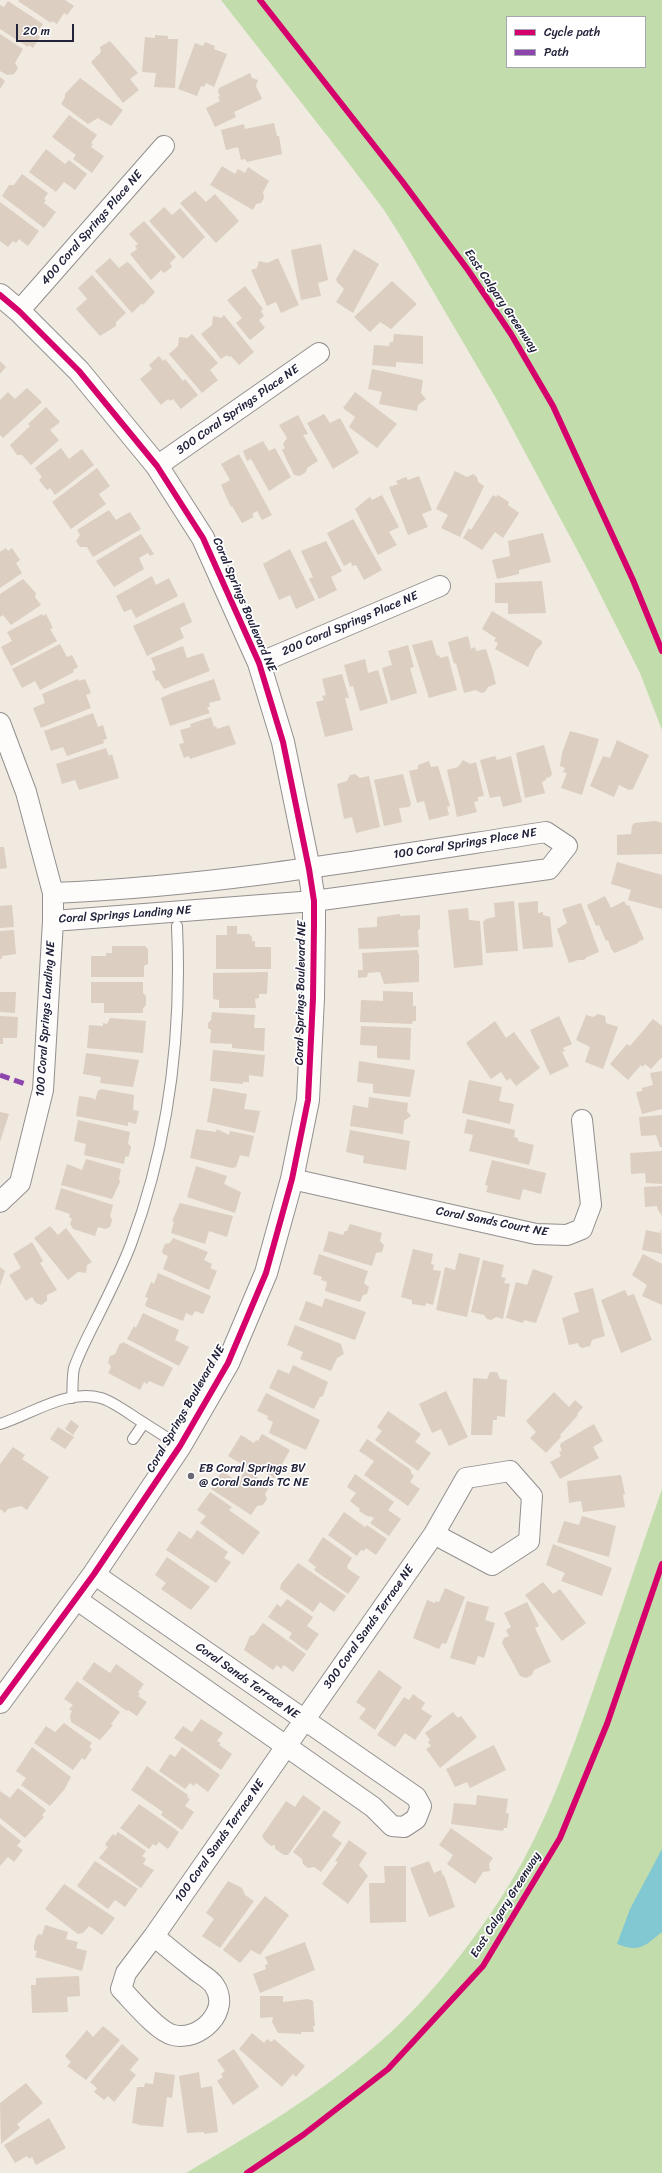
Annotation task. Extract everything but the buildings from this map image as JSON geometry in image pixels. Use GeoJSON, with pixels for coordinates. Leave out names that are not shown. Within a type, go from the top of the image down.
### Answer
{"type":"FeatureCollection","features":[{"type":"Feature","properties":{"kind":"street","name":"400 Coral Springs Place NE"},"geometry":{"type":"LineString","coordinates":[[19,311],[164,146]]}},
{"type":"Feature","properties":{"kind":"street","name":"Coral Springs Boulevard NE"},"geometry":{"type":"LineString","coordinates":[[0,295],[19,311],[79,371],[158,466],[203,538],[259,663],[283,742],[309,869],[314,901],[313,998],[308,1100],[292,1179],[266,1273],[231,1356],[180,1446],[94,1574],[0,1702]]}},
{"type":"Feature","properties":{"kind":"street","name":"300 Coral Springs Place NE"},"geometry":{"type":"LineString","coordinates":[[158,466],[319,353]]}},
{"type":"Feature","properties":{"kind":"street","name":"200 Coral Springs Place NE"},"geometry":{"type":"LineString","coordinates":[[259,663],[440,586]]}},
{"type":"Feature","properties":{"kind":"street","name":"Coral Springs Landing NE"},"geometry":{"type":"LineString","coordinates":[[0,722],[26,792],[53,893],[54,921],[314,901]]}},
{"type":"Feature","properties":{"kind":"street","name":"100 Coral Springs Place NE"},"geometry":{"type":"LineString","coordinates":[[309,869],[546,832],[567,846],[549,869],[314,901]]}},
{"type":"Feature","properties":{"kind":"street"},"geometry":{"type":"LineString","coordinates":[[53,893],[108,890],[309,869]]}},
{"type":"Feature","properties":{"kind":"street","name":"100 Coral Springs Landing NE"},"geometry":{"type":"LineString","coordinates":[[0,1202],[20,1183],[43,1090],[54,921]]}},
{"type":"Feature","properties":{"kind":"street","name":"Coral Sands Court NE"},"geometry":{"type":"LineString","coordinates":[[292,1179],[536,1234],[567,1235],[582,1228],[591,1205],[582,1120]]}},
{"type":"Feature","properties":{"kind":"street","name":"300 Coral Sands Terrace NE"},"geometry":{"type":"LineString","coordinates":[[303,1720],[434,1534],[466,1478],[510,1471],[532,1496],[529,1541],[492,1565],[434,1534]]}},
{"type":"Feature","properties":{"kind":"street","name":"Coral Sands Terrace NE"},"geometry":{"type":"LineString","coordinates":[[94,1574],[303,1720],[286,1746]]}},
{"type":"Feature","properties":{"kind":"street"},"geometry":{"type":"LineString","coordinates":[[76,1599],[373,1807],[392,1826],[404,1827],[416,1819],[421,1806],[416,1797],[303,1720]]}},
{"type":"Feature","properties":{"kind":"street","name":"100 Coral Sands Terrace NE"},"geometry":{"type":"LineString","coordinates":[[154,1936],[214,1984],[219,1998],[217,2013],[204,2030],[185,2037],[171,2035],[150,2020],[121,1989],[126,1972],[154,1936],[286,1746]]}},
{"type":"Feature","properties":{"kind":"lane"},"geometry":{"type":"LineString","coordinates":[[72,1398],[74,1369],[131,1245],[146,1200],[158,1155],[172,1080],[177,1032],[179,970],[177,926]]}},
{"type":"Feature","properties":{"kind":"lane"},"geometry":{"type":"LineString","coordinates":[[0,1424],[59,1400],[82,1396],[102,1398],[180,1446]]}},
{"type":"Feature","properties":{"kind":"lane"},"geometry":{"type":"LineString","coordinates":[[133,1438],[144,1423]]}},
{"type":"Feature","properties":{"kind":"green space"},"geometry":{"type":"Polygon","coordinates":[[[221,0],[662,0],[662,730],[640,673],[589,572],[497,400],[384,210],[221,0]]]}},
{"type":"Feature","properties":{"kind":"green space"},"geometry":{"type":"Polygon","coordinates":[[[662,1489],[662,2173],[186,2173],[286,2112],[334,2079],[357,2061],[401,2023],[421,2002],[441,1980],[478,1932],[524,1859],[536,1836],[566,1766],[662,1489]]]}},
{"type":"Feature","properties":{"kind":"water"},"geometry":{"type":"Polygon","coordinates":[[[662,1849],[662,1932],[641,1947],[631,1948],[617,1944],[630,1909],[662,1849]]]}},
{"type":"Feature","properties":{"kind":"marked path"},"geometry":{"type":"LineString","coordinates":[[0,1075],[28,1085]]}},
{"type":"Feature","properties":{"kind":"cycle path","name":"East Calgary Greenway"},"geometry":{"type":"LineString","coordinates":[[260,0],[402,181],[468,270],[511,334],[553,406],[633,580],[662,651]]}},
{"type":"Feature","properties":{"kind":"cycle path"},"geometry":{"type":"LineString","coordinates":[[0,295],[19,311],[79,371],[157,466],[203,538],[259,663],[283,742],[309,869],[314,901],[313,998],[308,1100],[292,1179],[266,1273],[228,1363],[180,1446],[94,1574],[0,1702]]}},
{"type":"Feature","properties":{"kind":"cycle path","name":"East Calgary Greenway"},"geometry":{"type":"LineString","coordinates":[[247,2173],[303,2135],[388,2069],[483,1966],[560,1838],[607,1724],[662,1564]]}},
{"type":"Feature","properties":{"kind":"place","name":"EB Coral Springs BV @ Coral Sands TC NE"},"geometry":{"type":"Point","coordinates":[191,1476]}}]}
